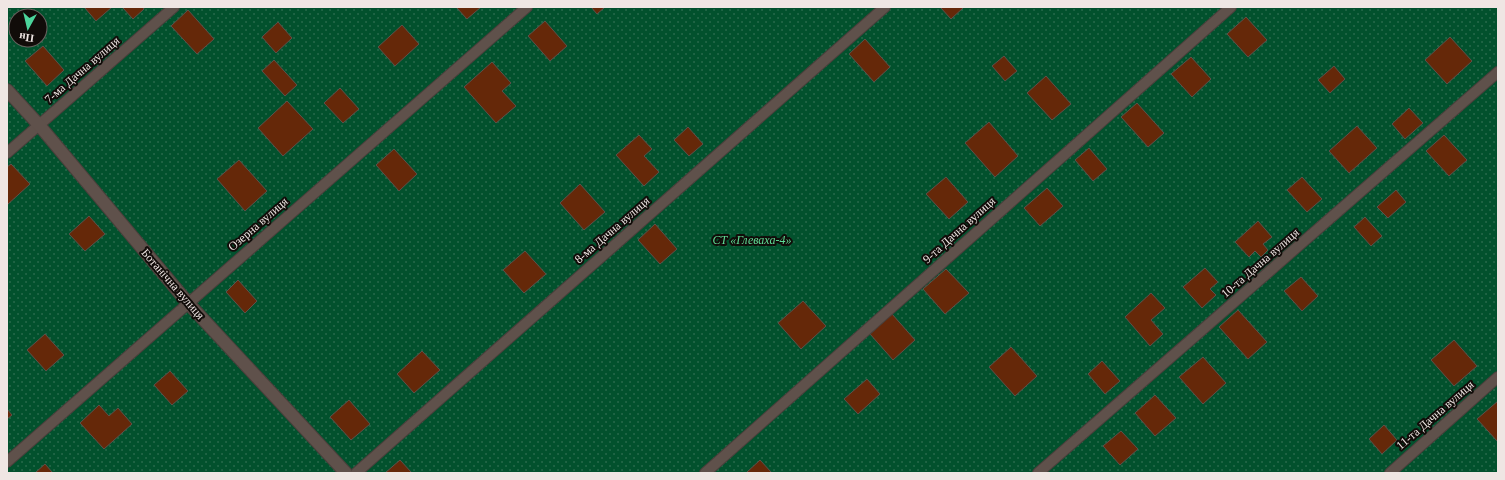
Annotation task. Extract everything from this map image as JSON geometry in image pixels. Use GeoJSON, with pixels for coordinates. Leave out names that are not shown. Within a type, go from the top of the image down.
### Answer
{"type":"FeatureCollection","features":[{"type":"Feature","properties":{"kind":"street","name":"Ботанічна вулиця"},"geometry":{"type":"LineString","coordinates":[[7,90],[39,125],[188,303],[346,473]]}},
{"type":"Feature","properties":{"kind":"lane","name":"7-ма Дачна вулиця"},"geometry":{"type":"LineString","coordinates":[[7,153],[174,7]]}},
{"type":"Feature","properties":{"kind":"lane","name":"Озерна вулиця"},"geometry":{"type":"LineString","coordinates":[[7,462],[527,7]]}},
{"type":"Feature","properties":{"kind":"lane","name":"8-ма Дачна вулиця"},"geometry":{"type":"LineString","coordinates":[[356,473],[885,7]]}},
{"type":"Feature","properties":{"kind":"lane","name":"9-та Дачна вулиця"},"geometry":{"type":"LineString","coordinates":[[705,473],[1231,7]]}},
{"type":"Feature","properties":{"kind":"lane","name":"10-та Дачна вулиця"},"geometry":{"type":"LineString","coordinates":[[1038,473],[1498,72]]}},
{"type":"Feature","properties":{"kind":"lane","name":"11-та Дачна вулиця"},"geometry":{"type":"LineString","coordinates":[[1390,473],[1498,377]]}},
{"type":"Feature","properties":{"kind":"green space","name":"СТ «Глеваха-4»"},"geometry":{"type":"Polygon","coordinates":[[[7,7],[1498,7],[1498,473],[7,473],[7,7]]]}},
{"type":"Feature","properties":{"kind":"building"},"geometry":{"type":"Polygon","coordinates":[[[84,7],[112,7],[96,21],[84,7]]]}},
{"type":"Feature","properties":{"kind":"building"},"geometry":{"type":"Polygon","coordinates":[[[122,7],[143,7],[144,9],[133,19],[122,7]]]}},
{"type":"Feature","properties":{"kind":"building"},"geometry":{"type":"Polygon","coordinates":[[[456,7],[481,7],[467,19],[456,7]]]}},
{"type":"Feature","properties":{"kind":"building"},"geometry":{"type":"Polygon","coordinates":[[[591,7],[605,7],[597,14],[591,7]]]}},
{"type":"Feature","properties":{"kind":"building"},"geometry":{"type":"Polygon","coordinates":[[[940,7],[964,7],[951,19],[940,7]]]}},
{"type":"Feature","properties":{"kind":"building"},"geometry":{"type":"Polygon","coordinates":[[[188,10],[214,39],[197,54],[171,26],[188,10]]]}},
{"type":"Feature","properties":{"kind":"building"},"geometry":{"type":"Polygon","coordinates":[[[1246,17],[1267,40],[1248,57],[1227,34],[1246,17]]]}},
{"type":"Feature","properties":{"kind":"building"},"geometry":{"type":"Polygon","coordinates":[[[545,21],[567,46],[550,61],[528,36],[545,21]]]}},
{"type":"Feature","properties":{"kind":"building"},"geometry":{"type":"Polygon","coordinates":[[[278,22],[292,38],[276,53],[262,37],[278,22]]]}},
{"type":"Feature","properties":{"kind":"building"},"geometry":{"type":"Polygon","coordinates":[[[402,25],[419,44],[395,66],[378,47],[402,25]]]}},
{"type":"Feature","properties":{"kind":"building"},"geometry":{"type":"Polygon","coordinates":[[[1450,37],[1472,61],[1447,84],[1425,60],[1450,37]]]}},
{"type":"Feature","properties":{"kind":"building"},"geometry":{"type":"Polygon","coordinates":[[[865,39],[890,67],[874,82],[849,54],[865,39]]]}},
{"type":"Feature","properties":{"kind":"building"},"geometry":{"type":"Polygon","coordinates":[[[41,48],[45,48],[64,70],[47,86],[25,61],[41,48]]]}},
{"type":"Feature","properties":{"kind":"building"},"geometry":{"type":"Polygon","coordinates":[[[1004,56],[1017,71],[1005,81],[992,66],[1004,56]]]}},
{"type":"Feature","properties":{"kind":"building"},"geometry":{"type":"Polygon","coordinates":[[[1191,57],[1211,79],[1192,97],[1171,74],[1191,57]]]}},
{"type":"Feature","properties":{"kind":"building"},"geometry":{"type":"Polygon","coordinates":[[[274,60],[297,85],[285,96],[262,71],[274,60]]]}},
{"type":"Feature","properties":{"kind":"building"},"geometry":{"type":"Polygon","coordinates":[[[492,62],[511,83],[502,91],[516,106],[496,123],[464,87],[492,62]]]}},
{"type":"Feature","properties":{"kind":"building"},"geometry":{"type":"Polygon","coordinates":[[[1334,66],[1345,79],[1330,93],[1318,80],[1334,66]]]}},
{"type":"Feature","properties":{"kind":"building"},"geometry":{"type":"Polygon","coordinates":[[[1046,76],[1071,104],[1052,120],[1027,93],[1046,76]]]}},
{"type":"Feature","properties":{"kind":"building"},"geometry":{"type":"Polygon","coordinates":[[[340,88],[359,109],[343,123],[324,103],[340,88]]]}},
{"type":"Feature","properties":{"kind":"building"},"geometry":{"type":"Polygon","coordinates":[[[287,101],[313,129],[283,156],[258,128],[287,101]]]}},
{"type":"Feature","properties":{"kind":"building"},"geometry":{"type":"Polygon","coordinates":[[[1137,103],[1164,133],[1148,147],[1121,117],[1137,103]]]}},
{"type":"Feature","properties":{"kind":"building"},"geometry":{"type":"Polygon","coordinates":[[[1409,108],[1423,123],[1405,139],[1392,124],[1409,108]]]}},
{"type":"Feature","properties":{"kind":"building"},"geometry":{"type":"Polygon","coordinates":[[[989,122],[1018,156],[995,177],[965,143],[989,122]]]}},
{"type":"Feature","properties":{"kind":"building"},"geometry":{"type":"Polygon","coordinates":[[[1357,126],[1377,148],[1349,173],[1329,151],[1357,126]]]}},
{"type":"Feature","properties":{"kind":"building"},"geometry":{"type":"Polygon","coordinates":[[[688,127],[703,144],[689,156],[674,140],[688,127]]]}},
{"type":"Feature","properties":{"kind":"building"},"geometry":{"type":"Polygon","coordinates":[[[639,135],[652,149],[644,156],[659,172],[644,186],[616,155],[639,135]]]}},
{"type":"Feature","properties":{"kind":"building"},"geometry":{"type":"Polygon","coordinates":[[[1444,135],[1467,160],[1449,176],[1426,151],[1444,135]]]}},
{"type":"Feature","properties":{"kind":"building"},"geometry":{"type":"Polygon","coordinates":[[[1089,148],[1107,169],[1093,181],[1075,160],[1089,148]]]}},
{"type":"Feature","properties":{"kind":"building"},"geometry":{"type":"Polygon","coordinates":[[[394,149],[417,174],[399,191],[376,165],[394,149]]]}},
{"type":"Feature","properties":{"kind":"building"},"geometry":{"type":"Polygon","coordinates":[[[239,160],[267,191],[245,211],[217,179],[239,160]]]}},
{"type":"Feature","properties":{"kind":"building"},"geometry":{"type":"Polygon","coordinates":[[[11,164],[30,184],[7,205],[7,167],[11,164]]]}},
{"type":"Feature","properties":{"kind":"building"},"geometry":{"type":"Polygon","coordinates":[[[946,177],[968,202],[949,219],[926,194],[946,177]]]}},
{"type":"Feature","properties":{"kind":"building"},"geometry":{"type":"Polygon","coordinates":[[[1302,177],[1322,199],[1307,212],[1287,190],[1302,177]]]}},
{"type":"Feature","properties":{"kind":"building"},"geometry":{"type":"Polygon","coordinates":[[[580,184],[605,212],[584,230],[560,203],[580,184]]]}},
{"type":"Feature","properties":{"kind":"building"},"geometry":{"type":"Polygon","coordinates":[[[1047,188],[1063,206],[1040,226],[1024,208],[1047,188]]]}},
{"type":"Feature","properties":{"kind":"building"},"geometry":{"type":"Polygon","coordinates":[[[1396,190],[1406,202],[1388,218],[1377,207],[1396,190]]]}},
{"type":"Feature","properties":{"kind":"building"},"geometry":{"type":"Polygon","coordinates":[[[89,216],[105,234],[85,251],[69,234],[89,216]]]}},
{"type":"Feature","properties":{"kind":"building"},"geometry":{"type":"Polygon","coordinates":[[[1365,217],[1382,236],[1371,246],[1354,227],[1365,217]]]}},
{"type":"Feature","properties":{"kind":"building"},"geometry":{"type":"Polygon","coordinates":[[[1258,221],[1272,237],[1263,244],[1268,250],[1261,257],[1255,251],[1249,257],[1235,242],[1258,221]]]}},
{"type":"Feature","properties":{"kind":"building"},"geometry":{"type":"Polygon","coordinates":[[[655,224],[677,249],[660,264],[638,240],[655,224]]]}},
{"type":"Feature","properties":{"kind":"building"},"geometry":{"type":"Polygon","coordinates":[[[525,251],[546,274],[524,293],[503,270],[525,251]]]}},
{"type":"Feature","properties":{"kind":"building"},"geometry":{"type":"Polygon","coordinates":[[[1205,268],[1218,282],[1210,289],[1216,295],[1202,308],[1183,287],[1205,268]]]}},
{"type":"Feature","properties":{"kind":"building"},"geometry":{"type":"Polygon","coordinates":[[[946,269],[969,293],[945,314],[923,289],[946,269]]]}},
{"type":"Feature","properties":{"kind":"building"},"geometry":{"type":"Polygon","coordinates":[[[1301,277],[1318,296],[1302,311],[1284,291],[1301,277]]]}},
{"type":"Feature","properties":{"kind":"building"},"geometry":{"type":"Polygon","coordinates":[[[238,280],[257,301],[245,313],[226,292],[238,280]]]}},
{"type":"Feature","properties":{"kind":"building"},"geometry":{"type":"Polygon","coordinates":[[[1151,293],[1165,308],[1151,320],[1163,334],[1150,346],[1125,317],[1151,293]]]}},
{"type":"Feature","properties":{"kind":"building"},"geometry":{"type":"Polygon","coordinates":[[[803,301],[826,326],[801,349],[778,323],[803,301]]]}},
{"type":"Feature","properties":{"kind":"building"},"geometry":{"type":"Polygon","coordinates":[[[1238,310],[1267,342],[1248,359],[1219,327],[1238,310]]]}},
{"type":"Feature","properties":{"kind":"building"},"geometry":{"type":"Polygon","coordinates":[[[892,314],[915,340],[893,360],[870,334],[892,314]]]}},
{"type":"Feature","properties":{"kind":"building"},"geometry":{"type":"Polygon","coordinates":[[[45,334],[64,355],[46,371],[27,350],[45,334]]]}},
{"type":"Feature","properties":{"kind":"building"},"geometry":{"type":"Polygon","coordinates":[[[1454,340],[1477,366],[1454,386],[1431,360],[1454,340]]]}},
{"type":"Feature","properties":{"kind":"building"},"geometry":{"type":"Polygon","coordinates":[[[1011,347],[1037,376],[1015,396],[989,367],[1011,347]]]}},
{"type":"Feature","properties":{"kind":"building"},"geometry":{"type":"Polygon","coordinates":[[[422,351],[440,370],[414,393],[397,374],[422,351]]]}},
{"type":"Feature","properties":{"kind":"building"},"geometry":{"type":"Polygon","coordinates":[[[1203,357],[1226,383],[1203,404],[1179,377],[1203,357]]]}},
{"type":"Feature","properties":{"kind":"building"},"geometry":{"type":"Polygon","coordinates":[[[1102,361],[1120,381],[1105,394],[1088,374],[1102,361]]]}},
{"type":"Feature","properties":{"kind":"building"},"geometry":{"type":"Polygon","coordinates":[[[170,371],[188,391],[172,405],[154,385],[170,371]]]}},
{"type":"Feature","properties":{"kind":"building"},"geometry":{"type":"Polygon","coordinates":[[[867,379],[880,394],[858,414],[844,399],[867,379]]]}},
{"type":"Feature","properties":{"kind":"building"},"geometry":{"type":"Polygon","coordinates":[[[1155,395],[1176,418],[1155,436],[1135,413],[1155,395]]]}},
{"type":"Feature","properties":{"kind":"building"},"geometry":{"type":"Polygon","coordinates":[[[349,400],[370,424],[351,440],[330,417],[349,400]]]}},
{"type":"Feature","properties":{"kind":"building"},"geometry":{"type":"Polygon","coordinates":[[[1498,401],[1498,442],[1477,419],[1498,401]]]}},
{"type":"Feature","properties":{"kind":"building"},"geometry":{"type":"Polygon","coordinates":[[[99,405],[109,416],[118,408],[132,424],[104,449],[80,423],[99,405]]]}},
{"type":"Feature","properties":{"kind":"building"},"geometry":{"type":"Polygon","coordinates":[[[7,409],[12,415],[7,419],[7,409]]]}},
{"type":"Feature","properties":{"kind":"building"},"geometry":{"type":"Polygon","coordinates":[[[1384,425],[1397,440],[1382,454],[1369,439],[1384,425]]]}},
{"type":"Feature","properties":{"kind":"building"},"geometry":{"type":"Polygon","coordinates":[[[1121,431],[1138,449],[1120,465],[1103,446],[1121,431]]]}},
{"type":"Feature","properties":{"kind":"building"},"geometry":{"type":"Polygon","coordinates":[[[400,460],[412,473],[385,473],[400,460]]]}},
{"type":"Feature","properties":{"kind":"building"},"geometry":{"type":"Polygon","coordinates":[[[760,460],[772,473],[746,473],[760,460]]]}},
{"type":"Feature","properties":{"kind":"building"},"geometry":{"type":"Polygon","coordinates":[[[45,464],[53,473],[35,473],[45,464]]]}}]}
